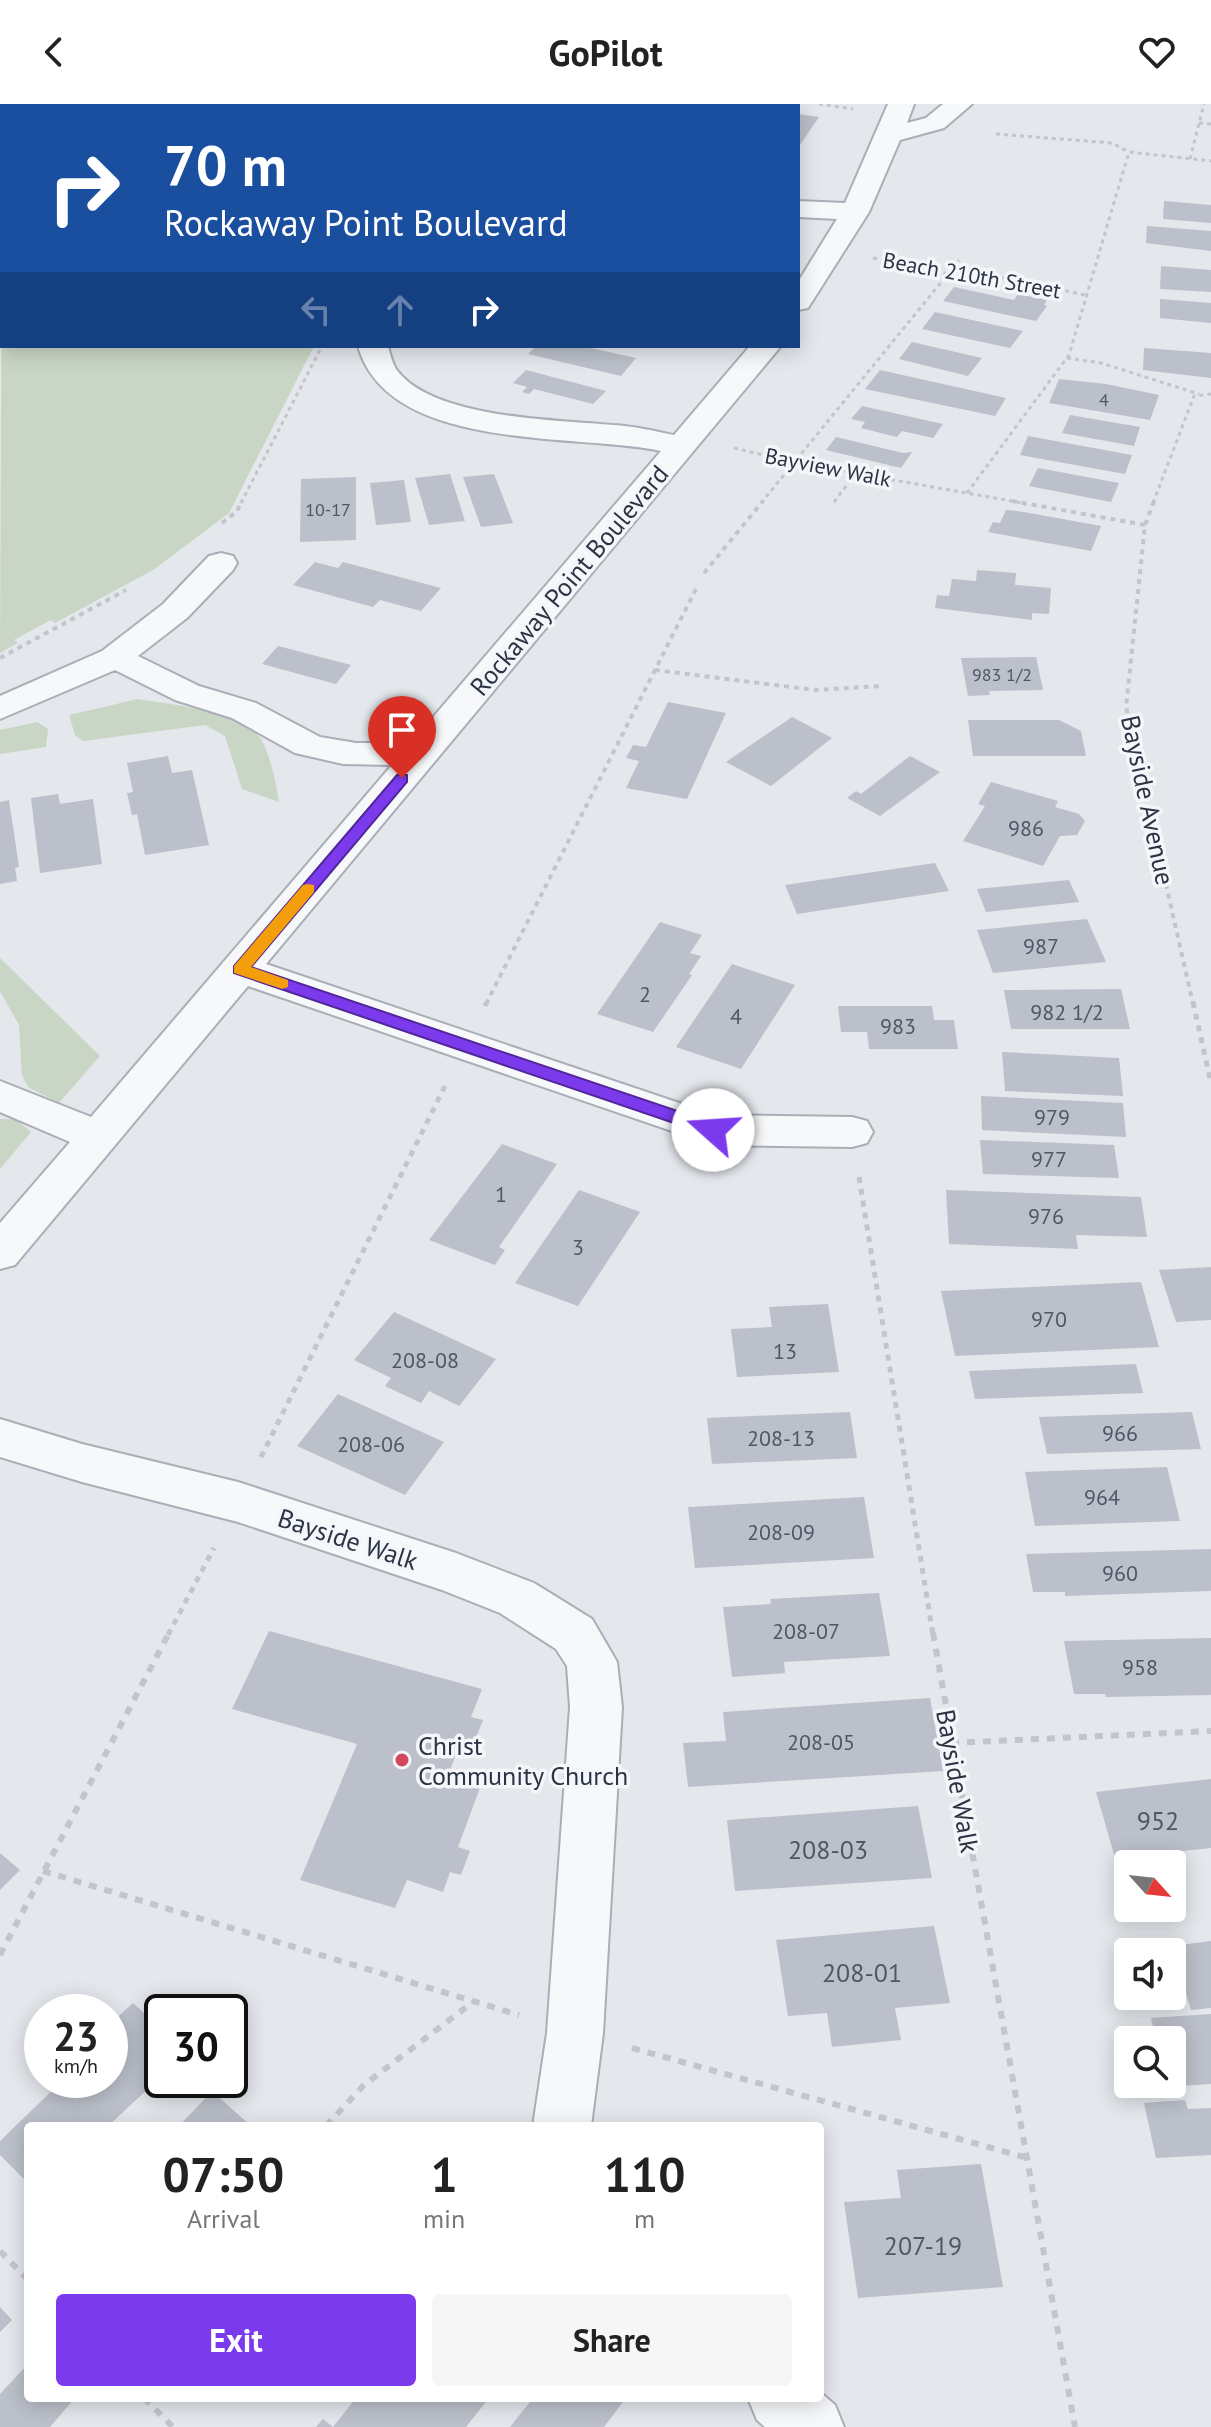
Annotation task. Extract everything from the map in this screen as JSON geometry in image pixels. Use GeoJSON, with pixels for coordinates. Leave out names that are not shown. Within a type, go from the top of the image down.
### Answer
{"type":"FeatureCollection","features":[{"type":"Feature","properties":{"kind":"street"},"geometry":{"type":"LineString","coordinates":[[800,299],[856,212],[891,135],[901,104]]}},
{"type":"Feature","properties":{"kind":"street"},"geometry":{"type":"LineString","coordinates":[[891,135],[935,123],[959,104]]}},
{"type":"Feature","properties":{"kind":"street"},"geometry":{"type":"LineString","coordinates":[[802,207],[856,212]]}},
{"type":"Feature","properties":{"kind":"street"},"geometry":{"type":"LineString","coordinates":[[374,348],[388,378],[418,397],[445,408],[519,427],[554,432],[686,441]]}},
{"type":"Feature","properties":{"kind":"street","name":"Rockaway Point Boulevard"},"geometry":{"type":"LineString","coordinates":[[0,1253],[764,348]]}},
{"type":"Feature","properties":{"kind":"street"},"geometry":{"type":"LineString","coordinates":[[0,709],[114,658],[175,611],[221,563]]}},
{"type":"Feature","properties":{"kind":"street"},"geometry":{"type":"LineString","coordinates":[[114,658],[142,668],[185,693],[241,709],[291,740],[320,749],[351,753],[422,754]]}},
{"type":"Feature","properties":{"kind":"street"},"geometry":{"type":"LineString","coordinates":[[240,969],[713,1130],[852,1132]]}},
{"type":"Feature","properties":{"kind":"street"},"geometry":{"type":"LineString","coordinates":[[0,1096],[99,1137]]}},
{"type":"Feature","properties":{"kind":"street","name":"Bayside Walk"},"geometry":{"type":"LineString","coordinates":[[0,1438],[82,1463],[238,1502],[456,1574],[517,1598],[574,1634],[592,1662],[596,1707],[575,2033],[563,2122]]}},
{"type":"Feature","properties":{"kind":"street"},"geometry":{"type":"LineString","coordinates":[[784,2402],[813,2427]]}},
{"type":"Feature","properties":{"kind":"path"},"geometry":{"type":"LineString","coordinates":[[819,104],[865,111]]}},
{"type":"Feature","properties":{"kind":"path"},"geometry":{"type":"LineString","coordinates":[[1190,159],[1204,104]]}},
{"type":"Feature","properties":{"kind":"path"},"geometry":{"type":"LineString","coordinates":[[1199,123],[1211,124]]}},
{"type":"Feature","properties":{"kind":"path"},"geometry":{"type":"LineString","coordinates":[[996,134],[1112,143],[1129,152],[1211,161]]}},
{"type":"Feature","properties":{"kind":"path"},"geometry":{"type":"LineString","coordinates":[[967,493],[1067,358],[1129,152]]}},
{"type":"Feature","properties":{"kind":"path","name":"Beach 210th Street"},"geometry":{"type":"LineString","coordinates":[[860,255],[948,274],[953,267],[1085,295]]}},
{"type":"Feature","properties":{"kind":"path"},"geometry":{"type":"LineString","coordinates":[[953,267],[959,260]]}},
{"type":"Feature","properties":{"kind":"path"},"geometry":{"type":"LineString","coordinates":[[704,573],[948,274]]}},
{"type":"Feature","properties":{"kind":"path"},"geometry":{"type":"LineString","coordinates":[[215,529],[237,511],[321,348]]}},
{"type":"Feature","properties":{"kind":"path"},"geometry":{"type":"LineString","coordinates":[[1067,358],[1101,363],[1200,395],[1211,394]]}},
{"type":"Feature","properties":{"kind":"path","name":"Bayside Avenue"},"geometry":{"type":"LineString","coordinates":[[1200,395],[1194,396],[1145,525],[1126,707],[1211,1083]]}},
{"type":"Feature","properties":{"kind":"path","name":"Bayview Walk"},"geometry":{"type":"LineString","coordinates":[[686,441],[1145,525]]}},
{"type":"Feature","properties":{"kind":"path"},"geometry":{"type":"LineString","coordinates":[[834,502],[856,473]]}},
{"type":"Feature","properties":{"kind":"path"},"geometry":{"type":"LineString","coordinates":[[0,658],[132,587]]}},
{"type":"Feature","properties":{"kind":"path"},"geometry":{"type":"LineString","coordinates":[[478,1019],[696,589]]}},
{"type":"Feature","properties":{"kind":"path"},"geometry":{"type":"LineString","coordinates":[[655,670],[815,690],[881,686]]}},
{"type":"Feature","properties":{"kind":"path","name":"Bayside Walk"},"geometry":{"type":"LineString","coordinates":[[852,1132],[951,1743],[1075,2427]]}},
{"type":"Feature","properties":{"kind":"path"},"geometry":{"type":"LineString","coordinates":[[951,1743],[1211,1731]]}},
{"type":"Feature","properties":{"kind":"path"},"geometry":{"type":"LineString","coordinates":[[330,2122],[364,2085],[473,2001]]}},
{"type":"Feature","properties":{"kind":"path"},"geometry":{"type":"LineString","coordinates":[[0,2251],[24,2276]]}},
{"type":"Feature","properties":{"kind":"path"},"geometry":{"type":"LineString","coordinates":[[148,2402],[173,2427]]}},
{"type":"Feature","properties":{"kind":"green space"},"geometry":{"type":"Polygon","coordinates":[[[1,348],[313,348],[229,513],[153,570],[55,623],[51,620],[14,640],[18,643],[0,653],[1,348]]]}},
{"type":"Feature","properties":{"kind":"green space"},"geometry":{"type":"Polygon","coordinates":[[[138,699],[206,711],[254,731],[268,755],[279,802],[242,789],[225,736],[205,725],[83,741],[75,735],[69,715],[138,699]]]}},
{"type":"Feature","properties":{"kind":"green space"},"geometry":{"type":"Polygon","coordinates":[[[37,722],[48,729],[46,747],[0,754],[0,730],[37,722]]]}},
{"type":"Feature","properties":{"kind":"green space"},"geometry":{"type":"Polygon","coordinates":[[[0,958],[100,1056],[59,1103],[28,1087],[22,1075],[19,1025],[0,991],[0,958]]]}},
{"type":"Feature","properties":{"kind":"green space"},"geometry":{"type":"Polygon","coordinates":[[[0,1119],[15,1119],[31,1132],[0,1169],[0,1119]]]}},
{"type":"Feature","properties":{"kind":"building"},"geometry":{"type":"Polygon","coordinates":[[[800,114],[819,117],[800,145],[800,114]]]}},
{"type":"Feature","properties":{"kind":"building"},"geometry":{"type":"Polygon","coordinates":[[[1164,201],[1211,205],[1211,223],[1163,219],[1164,201]]]}},
{"type":"Feature","properties":{"kind":"building"},"geometry":{"type":"Polygon","coordinates":[[[1147,226],[1211,231],[1211,251],[1146,243],[1147,226]]]}},
{"type":"Feature","properties":{"kind":"building"},"geometry":{"type":"Polygon","coordinates":[[[1161,266],[1211,270],[1211,292],[1160,289],[1161,266]]]}},
{"type":"Feature","properties":{"kind":"building"},"geometry":{"type":"Polygon","coordinates":[[[954,287],[1014,300],[1018,294],[1047,300],[1044,305],[1047,306],[1036,321],[943,301],[954,287]]]}},
{"type":"Feature","properties":{"kind":"building"},"geometry":{"type":"Polygon","coordinates":[[[1160,299],[1211,303],[1211,323],[1160,318],[1160,299]]]}},
{"type":"Feature","properties":{"kind":"building"},"geometry":{"type":"Polygon","coordinates":[[[935,312],[1023,331],[1010,348],[922,329],[935,312]]]}},
{"type":"Feature","properties":{"kind":"building"},"geometry":{"type":"Polygon","coordinates":[[[912,342],[982,358],[968,376],[899,359],[912,342]]]}},
{"type":"Feature","properties":{"kind":"building"},"geometry":{"type":"Polygon","coordinates":[[[534,348],[591,348],[636,358],[621,376],[528,354],[534,348]]]}},
{"type":"Feature","properties":{"kind":"building"},"geometry":{"type":"Polygon","coordinates":[[[1144,348],[1211,353],[1211,378],[1143,370],[1144,348]]]}},
{"type":"Feature","properties":{"kind":"building"},"geometry":{"type":"Polygon","coordinates":[[[526,370],[606,391],[593,404],[534,389],[529,394],[522,392],[527,387],[513,383],[526,370]]]}},
{"type":"Feature","properties":{"kind":"building"},"geometry":{"type":"Polygon","coordinates":[[[880,370],[1006,398],[995,416],[865,389],[880,370]]]}},
{"type":"Feature","properties":{"kind":"building"},"geometry":{"type":"Polygon","coordinates":[[[1059,379],[1106,384],[1159,395],[1150,420],[1049,403],[1059,379]]]}},
{"type":"Feature","properties":{"kind":"building"},"geometry":{"type":"Polygon","coordinates":[[[862,406],[943,424],[933,438],[902,431],[897,437],[861,428],[865,422],[851,419],[862,406]]]}},
{"type":"Feature","properties":{"kind":"building"},"geometry":{"type":"Polygon","coordinates":[[[1070,415],[1140,427],[1134,446],[1062,433],[1070,415]]]}},
{"type":"Feature","properties":{"kind":"building"},"geometry":{"type":"Polygon","coordinates":[[[1028,436],[1132,455],[1125,474],[1020,455],[1028,436]]]}},
{"type":"Feature","properties":{"kind":"building"},"geometry":{"type":"Polygon","coordinates":[[[836,437],[903,453],[912,452],[901,468],[826,450],[836,437]]]}},
{"type":"Feature","properties":{"kind":"building"},"geometry":{"type":"Polygon","coordinates":[[[1038,468],[1119,483],[1111,502],[1029,486],[1038,468]]]}},
{"type":"Feature","properties":{"kind":"building"},"geometry":{"type":"Polygon","coordinates":[[[450,474],[465,521],[429,525],[415,478],[450,474]]]}},
{"type":"Feature","properties":{"kind":"building"},"geometry":{"type":"Polygon","coordinates":[[[494,474],[513,523],[481,527],[463,477],[494,474]]]}},
{"type":"Feature","properties":{"kind":"building"},"geometry":{"type":"Polygon","coordinates":[[[356,477],[356,540],[300,542],[301,479],[356,477]]]}},
{"type":"Feature","properties":{"kind":"building"},"geometry":{"type":"Polygon","coordinates":[[[404,480],[411,522],[376,525],[370,483],[404,480]]]}},
{"type":"Feature","properties":{"kind":"building"},"geometry":{"type":"Polygon","coordinates":[[[1006,510],[1101,526],[1091,551],[988,532],[993,522],[1000,523],[1006,510]]]}},
{"type":"Feature","properties":{"kind":"building"},"geometry":{"type":"Polygon","coordinates":[[[315,562],[338,568],[343,562],[441,588],[421,611],[380,600],[373,607],[293,585],[315,562]]]}},
{"type":"Feature","properties":{"kind":"building"},"geometry":{"type":"Polygon","coordinates":[[[977,570],[1016,573],[1015,585],[1051,588],[1049,614],[1032,613],[1032,620],[935,608],[937,595],[949,596],[952,579],[976,581],[977,570]]]}},
{"type":"Feature","properties":{"kind":"building"},"geometry":{"type":"Polygon","coordinates":[[[278,646],[351,665],[336,684],[262,664],[278,646]]]}},
{"type":"Feature","properties":{"kind":"building"},"geometry":{"type":"Polygon","coordinates":[[[1036,657],[1043,690],[989,691],[990,695],[968,696],[961,658],[1036,657]]]}},
{"type":"Feature","properties":{"kind":"building"},"geometry":{"type":"Polygon","coordinates":[[[668,702],[726,713],[687,799],[626,788],[639,761],[626,758],[633,745],[646,747],[668,702]]]}},
{"type":"Feature","properties":{"kind":"building"},"geometry":{"type":"Polygon","coordinates":[[[792,717],[832,738],[771,786],[726,762],[792,717]]]}},
{"type":"Feature","properties":{"kind":"building"},"geometry":{"type":"Polygon","coordinates":[[[968,720],[1059,720],[1081,731],[1086,756],[973,756],[968,720]]]}},
{"type":"Feature","properties":{"kind":"building"},"geometry":{"type":"Polygon","coordinates":[[[168,756],[172,773],[192,770],[209,845],[145,855],[137,814],[132,815],[127,793],[133,792],[127,763],[168,756]]]}},
{"type":"Feature","properties":{"kind":"building"},"geometry":{"type":"Polygon","coordinates":[[[910,756],[940,772],[880,816],[847,798],[856,791],[861,794],[910,756]]]}},
{"type":"Feature","properties":{"kind":"building"},"geometry":{"type":"Polygon","coordinates":[[[991,782],[1058,801],[1055,807],[1079,814],[1085,821],[1077,835],[1060,836],[1043,866],[963,841],[985,806],[978,804],[991,782]]]}},
{"type":"Feature","properties":{"kind":"building"},"geometry":{"type":"Polygon","coordinates":[[[58,794],[60,804],[93,799],[102,864],[40,873],[31,798],[58,794]]]}},
{"type":"Feature","properties":{"kind":"building"},"geometry":{"type":"Polygon","coordinates":[[[9,800],[19,867],[15,868],[17,881],[0,884],[0,802],[9,800]]]}},
{"type":"Feature","properties":{"kind":"building"},"geometry":{"type":"Polygon","coordinates":[[[935,863],[949,891],[797,914],[785,885],[935,863]]]}},
{"type":"Feature","properties":{"kind":"building"},"geometry":{"type":"Polygon","coordinates":[[[1069,880],[1079,902],[986,912],[977,889],[1069,880]]]}},
{"type":"Feature","properties":{"kind":"building"},"geometry":{"type":"Polygon","coordinates":[[[1087,919],[1106,962],[993,973],[977,930],[1087,919]]]}},
{"type":"Feature","properties":{"kind":"building"},"geometry":{"type":"Polygon","coordinates":[[[660,922],[702,935],[690,953],[701,956],[689,974],[692,975],[653,1032],[597,1014],[660,922]]]}},
{"type":"Feature","properties":{"kind":"building"},"geometry":{"type":"Polygon","coordinates":[[[732,964],[795,985],[741,1069],[676,1047],[732,964]]]}},
{"type":"Feature","properties":{"kind":"building"},"geometry":{"type":"Polygon","coordinates":[[[1121,989],[1130,1029],[1011,1029],[1004,990],[1121,989]]]}},
{"type":"Feature","properties":{"kind":"building"},"geometry":{"type":"Polygon","coordinates":[[[838,1006],[932,1006],[934,1020],[954,1020],[958,1049],[869,1049],[867,1032],[841,1032],[838,1006]]]}},
{"type":"Feature","properties":{"kind":"building"},"geometry":{"type":"Polygon","coordinates":[[[1002,1052],[1119,1058],[1123,1096],[1005,1091],[1002,1052]]]}},
{"type":"Feature","properties":{"kind":"building"},"geometry":{"type":"Polygon","coordinates":[[[981,1096],[1123,1103],[1126,1137],[982,1130],[981,1096]]]}},
{"type":"Feature","properties":{"kind":"building"},"geometry":{"type":"Polygon","coordinates":[[[980,1140],[1114,1145],[1119,1178],[983,1174],[980,1140]]]}},
{"type":"Feature","properties":{"kind":"building"},"geometry":{"type":"Polygon","coordinates":[[[502,1144],[557,1164],[499,1247],[505,1250],[495,1265],[429,1240],[502,1144]]]}},
{"type":"Feature","properties":{"kind":"building"},"geometry":{"type":"Polygon","coordinates":[[[579,1190],[640,1212],[578,1306],[515,1283],[579,1190]]]}},
{"type":"Feature","properties":{"kind":"building"},"geometry":{"type":"Polygon","coordinates":[[[946,1190],[1141,1197],[1147,1237],[1076,1235],[1078,1249],[949,1244],[946,1190]]]}},
{"type":"Feature","properties":{"kind":"building"},"geometry":{"type":"Polygon","coordinates":[[[1211,1267],[1211,1320],[1176,1322],[1159,1270],[1211,1267]]]}},
{"type":"Feature","properties":{"kind":"building"},"geometry":{"type":"Polygon","coordinates":[[[1141,1282],[1159,1347],[955,1356],[941,1291],[1141,1282]]]}},
{"type":"Feature","properties":{"kind":"building"},"geometry":{"type":"Polygon","coordinates":[[[828,1304],[839,1372],[737,1377],[731,1329],[772,1327],[769,1307],[828,1304]]]}},
{"type":"Feature","properties":{"kind":"building"},"geometry":{"type":"Polygon","coordinates":[[[394,1312],[496,1359],[459,1406],[429,1391],[421,1403],[385,1386],[391,1378],[354,1360],[394,1312]]]}},
{"type":"Feature","properties":{"kind":"building"},"geometry":{"type":"Polygon","coordinates":[[[1136,1364],[1143,1393],[975,1399],[969,1371],[1136,1364]]]}},
{"type":"Feature","properties":{"kind":"building"},"geometry":{"type":"Polygon","coordinates":[[[338,1394],[444,1442],[405,1495],[297,1446],[338,1394]]]}},
{"type":"Feature","properties":{"kind":"building"},"geometry":{"type":"Polygon","coordinates":[[[850,1412],[857,1458],[712,1464],[707,1418],[850,1412]]]}},
{"type":"Feature","properties":{"kind":"building"},"geometry":{"type":"Polygon","coordinates":[[[1192,1412],[1201,1449],[1047,1454],[1039,1417],[1192,1412]]]}},
{"type":"Feature","properties":{"kind":"building"},"geometry":{"type":"Polygon","coordinates":[[[1167,1467],[1180,1521],[1035,1526],[1025,1472],[1167,1467]]]}},
{"type":"Feature","properties":{"kind":"building"},"geometry":{"type":"Polygon","coordinates":[[[864,1497],[874,1558],[695,1568],[688,1507],[864,1497]]]}},
{"type":"Feature","properties":{"kind":"building"},"geometry":{"type":"Polygon","coordinates":[[[1211,1549],[1211,1591],[1065,1596],[1065,1592],[1033,1592],[1026,1554],[1211,1549]]]}},
{"type":"Feature","properties":{"kind":"building"},"geometry":{"type":"Polygon","coordinates":[[[879,1593],[890,1656],[784,1662],[785,1673],[732,1677],[723,1607],[771,1604],[770,1599],[879,1593]]]}},
{"type":"Feature","properties":{"kind":"building","name":"Christ Community Church"},"geometry":{"type":"Polygon","coordinates":[[[269,1631],[482,1689],[471,1717],[483,1720],[473,1745],[461,1742],[448,1775],[481,1785],[458,1847],[470,1851],[461,1875],[450,1872],[443,1892],[407,1880],[395,1908],[300,1880],[357,1744],[232,1709],[269,1631]]]}},
{"type":"Feature","properties":{"kind":"building"},"geometry":{"type":"Polygon","coordinates":[[[1211,1638],[1211,1695],[1106,1697],[1105,1694],[1074,1694],[1064,1641],[1211,1638]]]}},
{"type":"Feature","properties":{"kind":"building"},"geometry":{"type":"Polygon","coordinates":[[[930,1698],[943,1771],[688,1787],[683,1743],[726,1741],[723,1712],[930,1698]]]}},
{"type":"Feature","properties":{"kind":"building"},"geometry":{"type":"Polygon","coordinates":[[[1211,1779],[1211,1848],[1114,1850],[1114,1855],[1096,1792],[1211,1779]]]}},
{"type":"Feature","properties":{"kind":"building"},"geometry":{"type":"Polygon","coordinates":[[[918,1806],[932,1878],[735,1891],[727,1820],[918,1806]]]}},
{"type":"Feature","properties":{"kind":"building"},"geometry":{"type":"Polygon","coordinates":[[[0,1853],[20,1870],[0,1890],[0,1853]]]}},
{"type":"Feature","properties":{"kind":"building"},"geometry":{"type":"Polygon","coordinates":[[[934,1926],[950,2003],[895,2008],[901,2040],[832,2047],[827,2013],[788,2016],[776,1940],[934,1926]]]}},
{"type":"Feature","properties":{"kind":"building"},"geometry":{"type":"Polygon","coordinates":[[[1211,1941],[1211,2008],[1191,2010],[1186,1993],[1186,1944],[1211,1941]]]}},
{"type":"Feature","properties":{"kind":"building"},"geometry":{"type":"Polygon","coordinates":[[[133,2003],[144,2013],[144,2093],[112,2122],[24,2122],[24,2179],[0,2155],[0,2141],[44,2098],[128,2098],[128,2008],[133,2003]]]}},
{"type":"Feature","properties":{"kind":"building"},"geometry":{"type":"Polygon","coordinates":[[[1211,2014],[1211,2084],[1186,2086],[1186,2026],[1153,2026],[1151,2018],[1211,2014]]]}},
{"type":"Feature","properties":{"kind":"building"},"geometry":{"type":"Polygon","coordinates":[[[205,2098],[220,2098],[247,2122],[183,2122],[205,2098]]]}},
{"type":"Feature","properties":{"kind":"building"},"geometry":{"type":"Polygon","coordinates":[[[1185,2100],[1188,2109],[1211,2108],[1211,2155],[1156,2158],[1144,2103],[1185,2100]]]}},
{"type":"Feature","properties":{"kind":"building"},"geometry":{"type":"Polygon","coordinates":[[[981,2164],[1003,2287],[858,2298],[844,2202],[901,2198],[897,2170],[981,2164]]]}},
{"type":"Feature","properties":{"kind":"building"},"geometry":{"type":"Polygon","coordinates":[[[0,2307],[12,2320],[0,2332],[0,2307]]]}},
{"type":"Feature","properties":{"kind":"building"},"geometry":{"type":"Polygon","coordinates":[[[24,2368],[24,2402],[72,2402],[50,2427],[0,2427],[0,2394],[24,2368]]]}},
{"type":"Feature","properties":{"kind":"building"},"geometry":{"type":"Polygon","coordinates":[[[353,2402],[486,2402],[466,2427],[333,2427],[353,2402]]]}},
{"type":"Feature","properties":{"kind":"building"},"geometry":{"type":"Polygon","coordinates":[[[530,2402],[623,2402],[604,2427],[510,2427],[530,2402]]]}},
{"type":"Feature","properties":{"kind":"building"},"geometry":{"type":"Polygon","coordinates":[[[323,2419],[333,2427],[316,2427],[323,2419]]]}},
{"type":"Feature","properties":{"kind":"slow traffic"},"geometry":{"type":"LineString","coordinates":[[282,984],[240,969],[308,889]]}},
{"type":"Feature","properties":{"kind":"place","name":"Christ Community Church"},"geometry":{"type":"Point","coordinates":[402,1760]}},
{"type":"Feature","properties":{"kind":"route"},"geometry":{"type":"LineString","coordinates":[[402,778],[240,969],[713,1130]]}}]}
